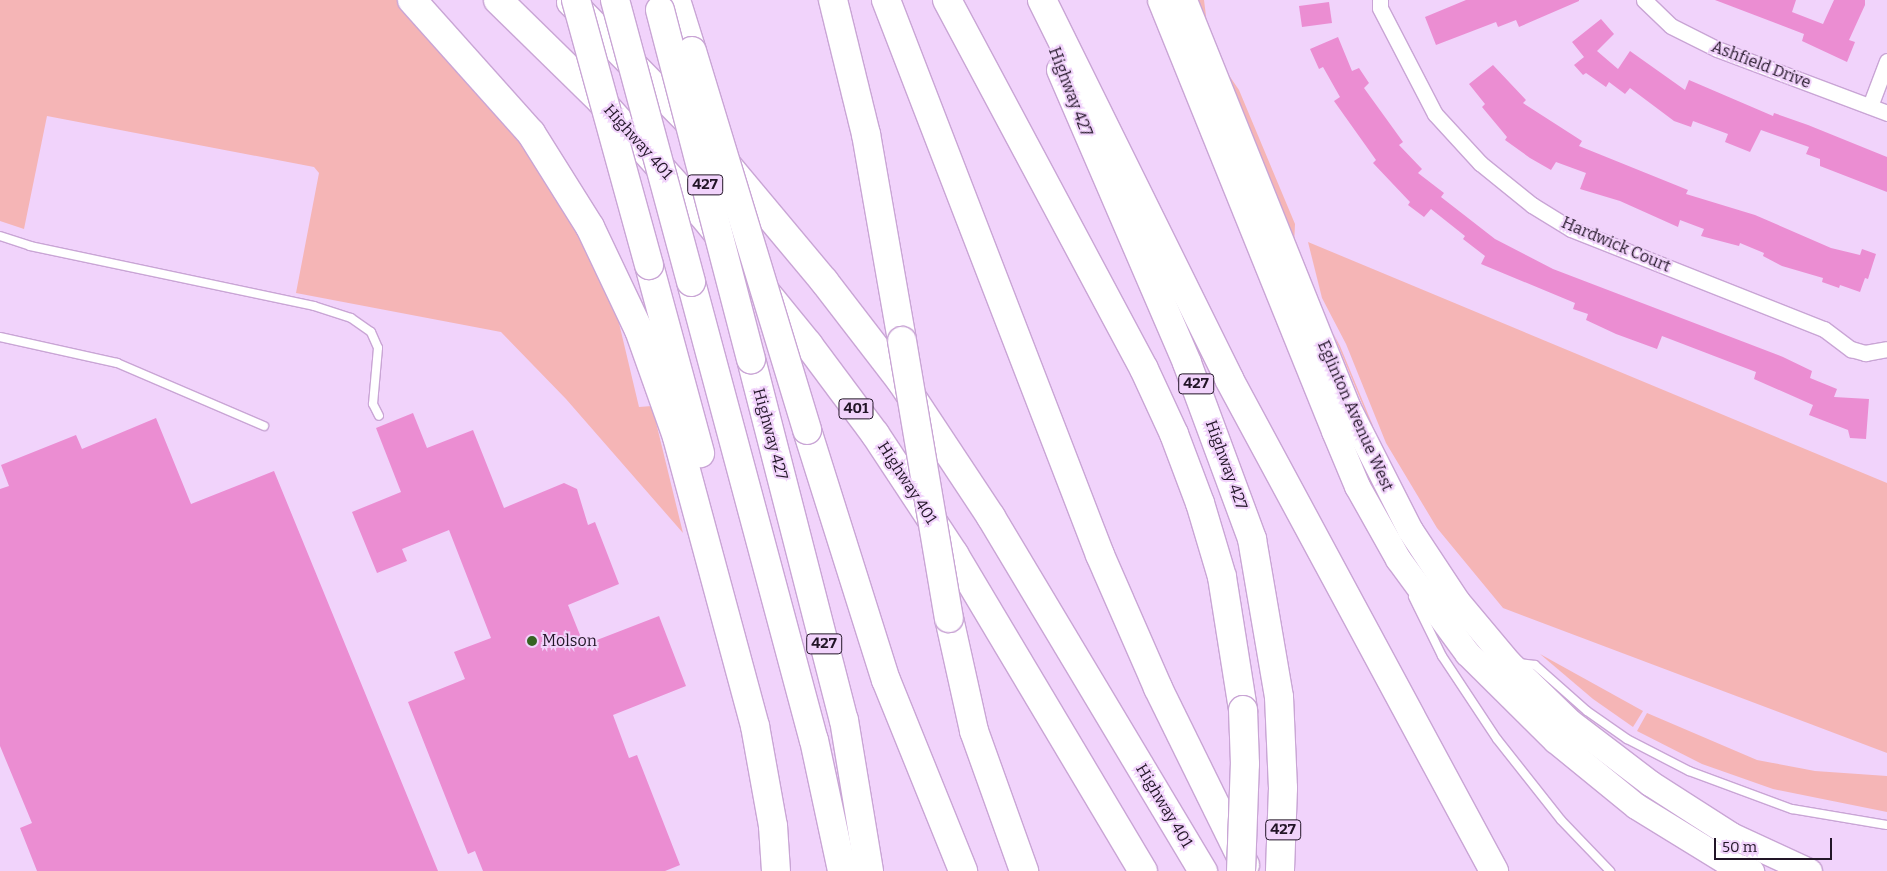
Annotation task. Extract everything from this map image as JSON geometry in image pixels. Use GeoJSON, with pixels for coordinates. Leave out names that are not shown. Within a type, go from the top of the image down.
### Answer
{"type":"FeatureCollection","features":[{"type":"Feature","properties":{"kind":"highway"},"geometry":{"type":"LineString","coordinates":[[412,0],[531,133],[590,227],[639,330],[677,437],[756,726],[773,826],[776,871]]}},
{"type":"Feature","properties":{"kind":"highway","name":"Highway 401"},"geometry":{"type":"LineString","coordinates":[[498,0],[601,101],[708,221],[808,344],[875,434],[954,554],[1143,871]]}},
{"type":"Feature","properties":{"kind":"highway","name":"Highway 401"},"geometry":{"type":"LineString","coordinates":[[569,0],[683,115],[748,188],[901,381],[991,518],[1203,871]]}},
{"type":"Feature","properties":{"kind":"highway"},"geometry":{"type":"LineString","coordinates":[[576,0],[649,265],[781,766],[792,871]]}},
{"type":"Feature","properties":{"kind":"highway"},"geometry":{"type":"LineString","coordinates":[[615,0],[814,740],[842,871]]}},
{"type":"Feature","properties":{"kind":"highway"},"geometry":{"type":"LineString","coordinates":[[833,0],[866,134],[948,618],[974,731],[1024,871]]}},
{"type":"Feature","properties":{"kind":"highway"},"geometry":{"type":"LineString","coordinates":[[886,0],[1100,555],[1158,688],[1248,871]]}},
{"type":"Feature","properties":{"kind":"highway"},"geometry":{"type":"LineString","coordinates":[[947,0],[1140,360],[1174,434],[1200,503],[1222,577],[1243,710],[1245,783],[1241,871]]}},
{"type":"Feature","properties":{"kind":"highway","name":"Highway 427"},"geometry":{"type":"LineString","coordinates":[[1036,0],[1075,111],[1205,406],[1249,530],[1274,661],[1283,788],[1280,871]]}},
{"type":"Feature","properties":{"kind":"highway"},"geometry":{"type":"LineString","coordinates":[[1042,0],[1229,379],[1494,871]]}},
{"type":"Feature","properties":{"kind":"highway"},"geometry":{"type":"LineString","coordinates":[[664,3],[692,52],[807,430],[886,680],[964,871]]}},
{"type":"Feature","properties":{"kind":"highway","name":"Highway 427"},"geometry":{"type":"LineString","coordinates":[[664,3],[750,359],[844,720],[869,871]]}},
{"type":"Feature","properties":{"kind":"main road","name":"Eglinton Avenue West"},"geometry":{"type":"LineString","coordinates":[[1160,0],[1357,486],[1398,558],[1466,653],[1555,740],[1636,806],[1727,862],[1751,871]]}},
{"type":"Feature","properties":{"kind":"main road","name":"Eglinton Avenue West"},"geometry":{"type":"LineString","coordinates":[[1184,0],[1375,468],[1410,530],[1457,601],[1508,662],[1570,722],[1650,783],[1731,835],[1809,871]]}},
{"type":"Feature","properties":{"kind":"street","name":"Hardwick Court"},"geometry":{"type":"LineString","coordinates":[[1380,0],[1380,8],[1435,114],[1480,163],[1532,205],[1571,229],[1824,329],[1851,349],[1865,353],[1887,349]]}},
{"type":"Feature","properties":{"kind":"street","name":"Ashfield Drive"},"geometry":{"type":"LineString","coordinates":[[1644,0],[1671,26],[1717,49],[1887,113]]}},
{"type":"Feature","properties":{"kind":"street"},"geometry":{"type":"LineString","coordinates":[[1870,106],[1887,61]]}},
{"type":"Feature","properties":{"kind":"lane"},"geometry":{"type":"LineString","coordinates":[[0,236],[37,247],[314,306],[351,318],[371,332],[378,348],[373,404],[379,416]]}},
{"type":"Feature","properties":{"kind":"lane"},"geometry":{"type":"LineString","coordinates":[[0,337],[117,364],[264,426]]}},
{"type":"Feature","properties":{"kind":"lane"},"geometry":{"type":"LineString","coordinates":[[1398,558],[1442,656],[1497,739],[1561,820],[1610,871]]}},
{"type":"Feature","properties":{"kind":"lane"},"geometry":{"type":"LineString","coordinates":[[1508,662],[1535,665],[1586,711],[1627,740],[1733,790],[1792,809],[1887,825]]}},
{"type":"Feature","properties":{"kind":"shaded area"},"geometry":{"type":"Polygon","coordinates":[[[0,0],[401,0],[507,123],[566,211],[614,302],[639,407],[652,406],[683,533],[566,399],[501,332],[296,293],[319,173],[314,167],[47,116],[24,229],[0,221],[0,0]]]}},
{"type":"Feature","properties":{"kind":"shaded area"},"geometry":{"type":"Polygon","coordinates":[[[1192,0],[1204,0],[1207,24],[1220,62],[1239,90],[1295,224],[1294,246],[1192,0]]]}},
{"type":"Feature","properties":{"kind":"shaded area"},"geometry":{"type":"Polygon","coordinates":[[[1308,242],[1887,483],[1887,753],[1503,608],[1437,528],[1386,443],[1346,344],[1322,298],[1308,242]]]}},
{"type":"Feature","properties":{"kind":"shaded area"},"geometry":{"type":"Polygon","coordinates":[[[1333,333],[1340,346],[1373,426],[1371,425],[1333,333]]]}},
{"type":"Feature","properties":{"kind":"shaded area"},"geometry":{"type":"Polygon","coordinates":[[[1540,654],[1643,711],[1633,727],[1593,699],[1540,654]]]}},
{"type":"Feature","properties":{"kind":"shaded area"},"geometry":{"type":"Polygon","coordinates":[[[1647,713],[1757,760],[1815,771],[1887,776],[1887,812],[1773,789],[1702,764],[1637,731],[1647,713]]]}},
{"type":"Feature","properties":{"kind":"building"},"geometry":{"type":"Polygon","coordinates":[[[1466,0],[1579,1],[1519,27],[1516,20],[1498,27],[1496,22],[1436,45],[1425,17],[1466,0]]]}},
{"type":"Feature","properties":{"kind":"building"},"geometry":{"type":"Polygon","coordinates":[[[1715,0],[1796,0],[1792,12],[1823,24],[1834,0],[1865,0],[1865,5],[1849,40],[1855,42],[1847,62],[1802,41],[1804,34],[1715,0]]]}},
{"type":"Feature","properties":{"kind":"building"},"geometry":{"type":"Polygon","coordinates":[[[1329,2],[1332,23],[1302,27],[1299,6],[1329,2]]]}},
{"type":"Feature","properties":{"kind":"building"},"geometry":{"type":"Polygon","coordinates":[[[1601,19],[1614,34],[1597,51],[1618,69],[1630,51],[1685,90],[1689,80],[1773,116],[1774,113],[1808,125],[1887,157],[1887,192],[1820,166],[1820,159],[1806,154],[1809,147],[1761,130],[1750,152],[1725,142],[1728,134],[1693,121],[1691,127],[1674,121],[1630,88],[1625,94],[1609,82],[1606,87],[1586,73],[1583,75],[1574,65],[1584,57],[1572,42],[1601,19]]]}},
{"type":"Feature","properties":{"kind":"building"},"geometry":{"type":"Polygon","coordinates":[[[1338,37],[1352,71],[1359,68],[1369,83],[1364,88],[1403,142],[1399,145],[1422,169],[1418,173],[1444,193],[1441,197],[1495,239],[1553,269],[1783,357],[1812,371],[1810,378],[1837,389],[1834,397],[1869,399],[1866,439],[1850,438],[1848,430],[1809,415],[1813,405],[1754,379],[1756,372],[1662,336],[1657,349],[1616,334],[1586,320],[1588,314],[1573,309],[1575,303],[1481,264],[1485,256],[1463,239],[1465,236],[1431,209],[1424,217],[1408,205],[1410,202],[1373,163],[1376,160],[1334,101],[1340,97],[1323,67],[1319,69],[1310,49],[1338,37]]]}},
{"type":"Feature","properties":{"kind":"building"},"geometry":{"type":"Polygon","coordinates":[[[1493,65],[1526,100],[1523,103],[1582,141],[1579,146],[1688,190],[1686,194],[1755,215],[1831,248],[1860,255],[1862,249],[1876,254],[1868,279],[1865,278],[1860,292],[1840,285],[1839,288],[1822,282],[1823,278],[1782,266],[1763,256],[1764,253],[1740,243],[1739,246],[1701,236],[1704,229],[1680,220],[1678,227],[1620,201],[1580,189],[1586,173],[1556,162],[1551,170],[1505,140],[1507,137],[1482,107],[1485,104],[1469,84],[1493,65]]]}},
{"type":"Feature","properties":{"kind":"building","name":"Molson"},"geometry":{"type":"Polygon","coordinates":[[[413,413],[427,448],[473,430],[504,508],[564,483],[577,489],[588,525],[595,522],[619,584],[568,605],[584,645],[659,616],[686,686],[613,715],[629,758],[637,755],[680,865],[665,871],[483,871],[475,851],[468,854],[408,702],[465,679],[454,652],[491,638],[449,530],[402,549],[407,561],[377,573],[352,512],[401,492],[376,428],[413,413]]]}},
{"type":"Feature","properties":{"kind":"building"},"geometry":{"type":"Polygon","coordinates":[[[156,418],[191,504],[274,471],[438,871],[37,871],[20,828],[32,823],[0,746],[0,489],[9,486],[1,465],[76,435],[82,449],[156,418]]]}},
{"type":"Feature","properties":{"kind":"place","name":"Molson"},"geometry":{"type":"Point","coordinates":[532,641]}}]}
